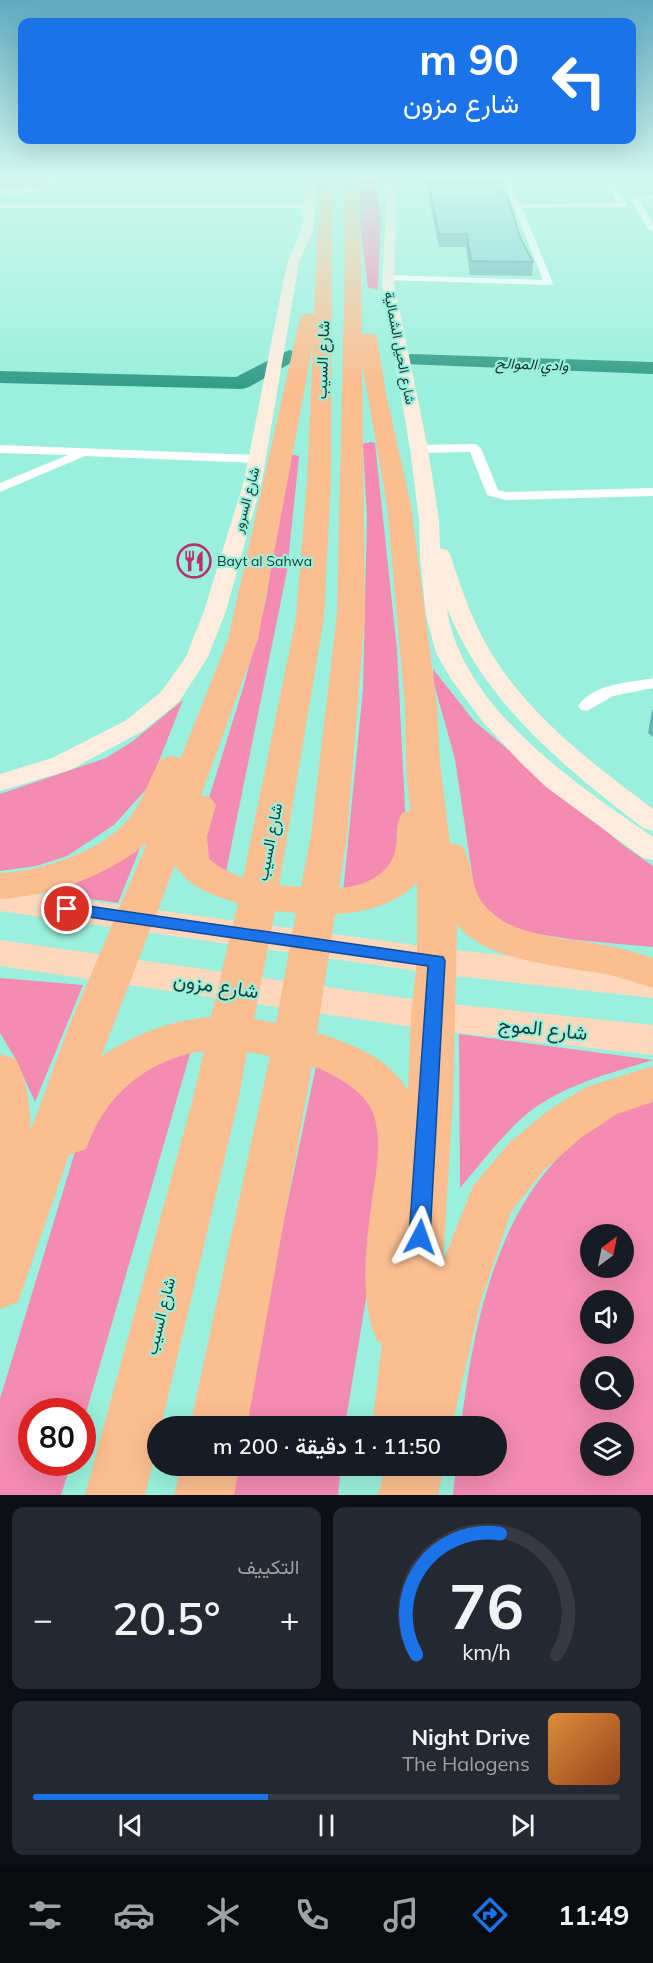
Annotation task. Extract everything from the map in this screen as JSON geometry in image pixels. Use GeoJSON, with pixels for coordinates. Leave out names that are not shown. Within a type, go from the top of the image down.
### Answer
{"type":"FeatureCollection","features":[{"type":"Feature","properties":{"kind":"highway","name":"شارع السيب"},"geometry":{"type":"LineString","coordinates":[[115,1495],[215,1102],[271,835],[310,618],[319,481],[325,245]]}},
{"type":"Feature","properties":{"kind":"highway","name":"شارع السيب"},"geometry":{"type":"LineString","coordinates":[[220,1416],[283,1107],[329,835],[351,614],[353,245]]}},
{"type":"Feature","properties":{"kind":"highway"},"geometry":{"type":"LineString","coordinates":[[353,252],[360,267],[376,394],[399,505],[437,894],[437,961],[432,1016],[430,1100],[408,1416]]}},
{"type":"Feature","properties":{"kind":"highway"},"geometry":{"type":"LineString","coordinates":[[0,1285],[90,1026],[243,639],[301,352],[309,319],[325,277]]}},
{"type":"Feature","properties":{"kind":"highway"},"geometry":{"type":"LineString","coordinates":[[0,886],[44,879],[65,872],[115,849],[135,834],[150,815],[214,674],[243,639]]}},
{"type":"Feature","properties":{"kind":"highway"},"geometry":{"type":"LineString","coordinates":[[215,712],[213,748],[188,850],[194,866],[217,884],[264,896],[330,902],[360,898],[390,886],[404,874],[414,857],[415,802],[423,751]]}},
{"type":"Feature","properties":{"kind":"highway"},"geometry":{"type":"LineString","coordinates":[[423,751],[442,774],[446,833],[454,888],[482,927],[518,942],[627,964],[653,973]]}},
{"type":"Feature","properties":{"kind":"highway"},"geometry":{"type":"LineString","coordinates":[[0,1312],[42,1216],[72,1126],[88,1097],[109,1074],[136,1055],[191,1035],[227,1033],[298,1044],[327,1052],[361,1070],[382,1089],[395,1111],[401,1133],[401,1165],[394,1227],[393,1287],[408,1416]]}},
{"type":"Feature","properties":{"kind":"highway"},"geometry":{"type":"LineString","coordinates":[[0,1072],[7,1113],[8,1186],[0,1224]]}},
{"type":"Feature","properties":{"kind":"highway"},"geometry":{"type":"LineString","coordinates":[[410,1416],[455,1300],[490,1201],[527,1156],[566,1123],[602,1100],[653,1084]]}},
{"type":"Feature","properties":{"kind":"highway"},"geometry":{"type":"LineString","coordinates":[[204,1495],[208,1476]]}},
{"type":"Feature","properties":{"kind":"highway"},"geometry":{"type":"LineString","coordinates":[[394,1495],[395,1476]]}},
{"type":"Feature","properties":{"kind":"highway"},"geometry":{"type":"LineString","coordinates":[[408,1495],[413,1476]]}},
{"type":"Feature","properties":{"kind":"main road"},"geometry":{"type":"LineString","coordinates":[[0,900],[437,961],[653,985]]}},
{"type":"Feature","properties":{"kind":"main road","name":"شارع مزون"},"geometry":{"type":"LineString","coordinates":[[0,953],[432,1016]]}},
{"type":"Feature","properties":{"kind":"main road","name":"شارع الموج"},"geometry":{"type":"LineString","coordinates":[[432,1016],[653,1040]]}},
{"type":"Feature","properties":{"kind":"street","name":"شارع السرور"},"geometry":{"type":"LineString","coordinates":[[0,783],[62,764],[134,726],[170,697],[197,657],[215,611],[253,481],[292,263],[301,245]]}},
{"type":"Feature","properties":{"kind":"street","name":"شارع الحيل الشمالية"},"geometry":{"type":"LineString","coordinates":[[390,245],[388,281],[419,449],[429,519],[430,559],[436,615],[447,653],[463,679],[492,717],[529,757],[555,781],[653,851]]}},
{"type":"Feature","properties":{"kind":"street"},"geometry":{"type":"LineString","coordinates":[[388,281],[549,283],[533,245]]}},
{"type":"Feature","properties":{"kind":"street"},"geometry":{"type":"LineString","coordinates":[[419,449],[475,447],[492,492],[505,496],[653,492]]}},
{"type":"Feature","properties":{"kind":"street"},"geometry":{"type":"LineString","coordinates":[[0,449],[257,459]]}},
{"type":"Feature","properties":{"kind":"street"},"geometry":{"type":"LineString","coordinates":[[0,488],[87,452]]}},
{"type":"Feature","properties":{"kind":"street","name":"شارع الحيل الشمالية"},"geometry":{"type":"LineString","coordinates":[[429,519],[462,618],[481,656],[537,726],[576,763],[653,822]]}},
{"type":"Feature","properties":{"kind":"street"},"geometry":{"type":"LineString","coordinates":[[587,706],[590,700],[603,694],[653,683]]}},
{"type":"Feature","properties":{"kind":"street"},"geometry":{"type":"LineString","coordinates":[[529,757],[552,763],[576,763]]}},
{"type":"Feature","properties":{"kind":"shaded area"},"geometry":{"type":"Polygon","coordinates":[[[363,245],[380,245],[378,289],[368,288],[363,245]]]}},
{"type":"Feature","properties":{"kind":"shaded area"},"geometry":{"type":"Polygon","coordinates":[[[375,443],[397,650],[406,827],[403,865],[343,893],[363,689],[367,517],[363,445],[375,443]]]}},
{"type":"Feature","properties":{"kind":"shaded area"},"geometry":{"type":"Polygon","coordinates":[[[290,454],[299,456],[287,571],[225,877],[200,850],[200,827],[244,685],[266,600],[284,473],[290,454]]]}},
{"type":"Feature","properties":{"kind":"shaded area"},"geometry":{"type":"Polygon","coordinates":[[[433,669],[474,721],[623,845],[653,866],[653,947],[576,940],[525,932],[509,927],[476,900],[455,759],[434,684],[433,669]]]}},
{"type":"Feature","properties":{"kind":"shaded area"},"geometry":{"type":"Polygon","coordinates":[[[183,700],[149,786],[114,825],[67,856],[36,866],[0,871],[0,794],[106,758],[133,741],[183,700]]]}},
{"type":"Feature","properties":{"kind":"shaded area"},"geometry":{"type":"Polygon","coordinates":[[[140,848],[118,903],[38,891],[140,848]]]}},
{"type":"Feature","properties":{"kind":"shaded area"},"geometry":{"type":"Polygon","coordinates":[[[0,978],[83,985],[35,1102],[15,1058],[0,1033],[0,978]]]}},
{"type":"Feature","properties":{"kind":"shaded area"},"geometry":{"type":"Polygon","coordinates":[[[459,1034],[653,1060],[584,1082],[551,1097],[522,1118],[505,1134],[460,1188],[459,1034]]]}},
{"type":"Feature","properties":{"kind":"shaded area"},"geometry":{"type":"Polygon","coordinates":[[[192,1047],[90,1398],[18,1398],[18,1476],[67,1476],[61,1495],[0,1495],[0,1399],[81,1132],[118,1077],[192,1047]]]}},
{"type":"Feature","properties":{"kind":"shaded area"},"geometry":{"type":"Polygon","coordinates":[[[317,1061],[357,1083],[379,1120],[380,1214],[347,1416],[243,1416],[317,1061]]]}},
{"type":"Feature","properties":{"kind":"shaded area"},"geometry":{"type":"Polygon","coordinates":[[[653,1100],[653,1495],[453,1495],[455,1476],[507,1476],[507,1416],[462,1416],[474,1343],[484,1301],[497,1261],[514,1222],[535,1186],[562,1153],[595,1126],[623,1111],[653,1100]]]}},
{"type":"Feature","properties":{"kind":"shaded area"},"geometry":{"type":"Polygon","coordinates":[[[231,1476],[340,1476],[338,1495],[227,1495],[231,1476]]]}},
{"type":"Feature","properties":{"kind":"building"},"geometry":{"type":"Polygon","coordinates":[[[469,245],[524,245],[533,262],[471,261],[469,245]]]}},
{"type":"Feature","properties":{"kind":"waterway","name":"وادي الموالح"},"geometry":{"type":"LineString","coordinates":[[238,383],[242,383],[289,356]]}},
{"type":"Feature","properties":{"kind":"waterway","name":"وادي الموالح"},"geometry":{"type":"LineString","coordinates":[[411,360],[653,368]]}},
{"type":"Feature","properties":{"kind":"waterway","name":"وادي الموالح"},"geometry":{"type":"LineString","coordinates":[[0,377],[233,383]]}},
{"type":"Feature","properties":{"kind":"place","name":"Bayt al Sahwa"},"geometry":{"type":"Point","coordinates":[194,561]}},
{"type":"Feature","properties":{"kind":"route"},"geometry":{"type":"LineString","coordinates":[[67,909],[437,961],[420,1237]]}}]}
